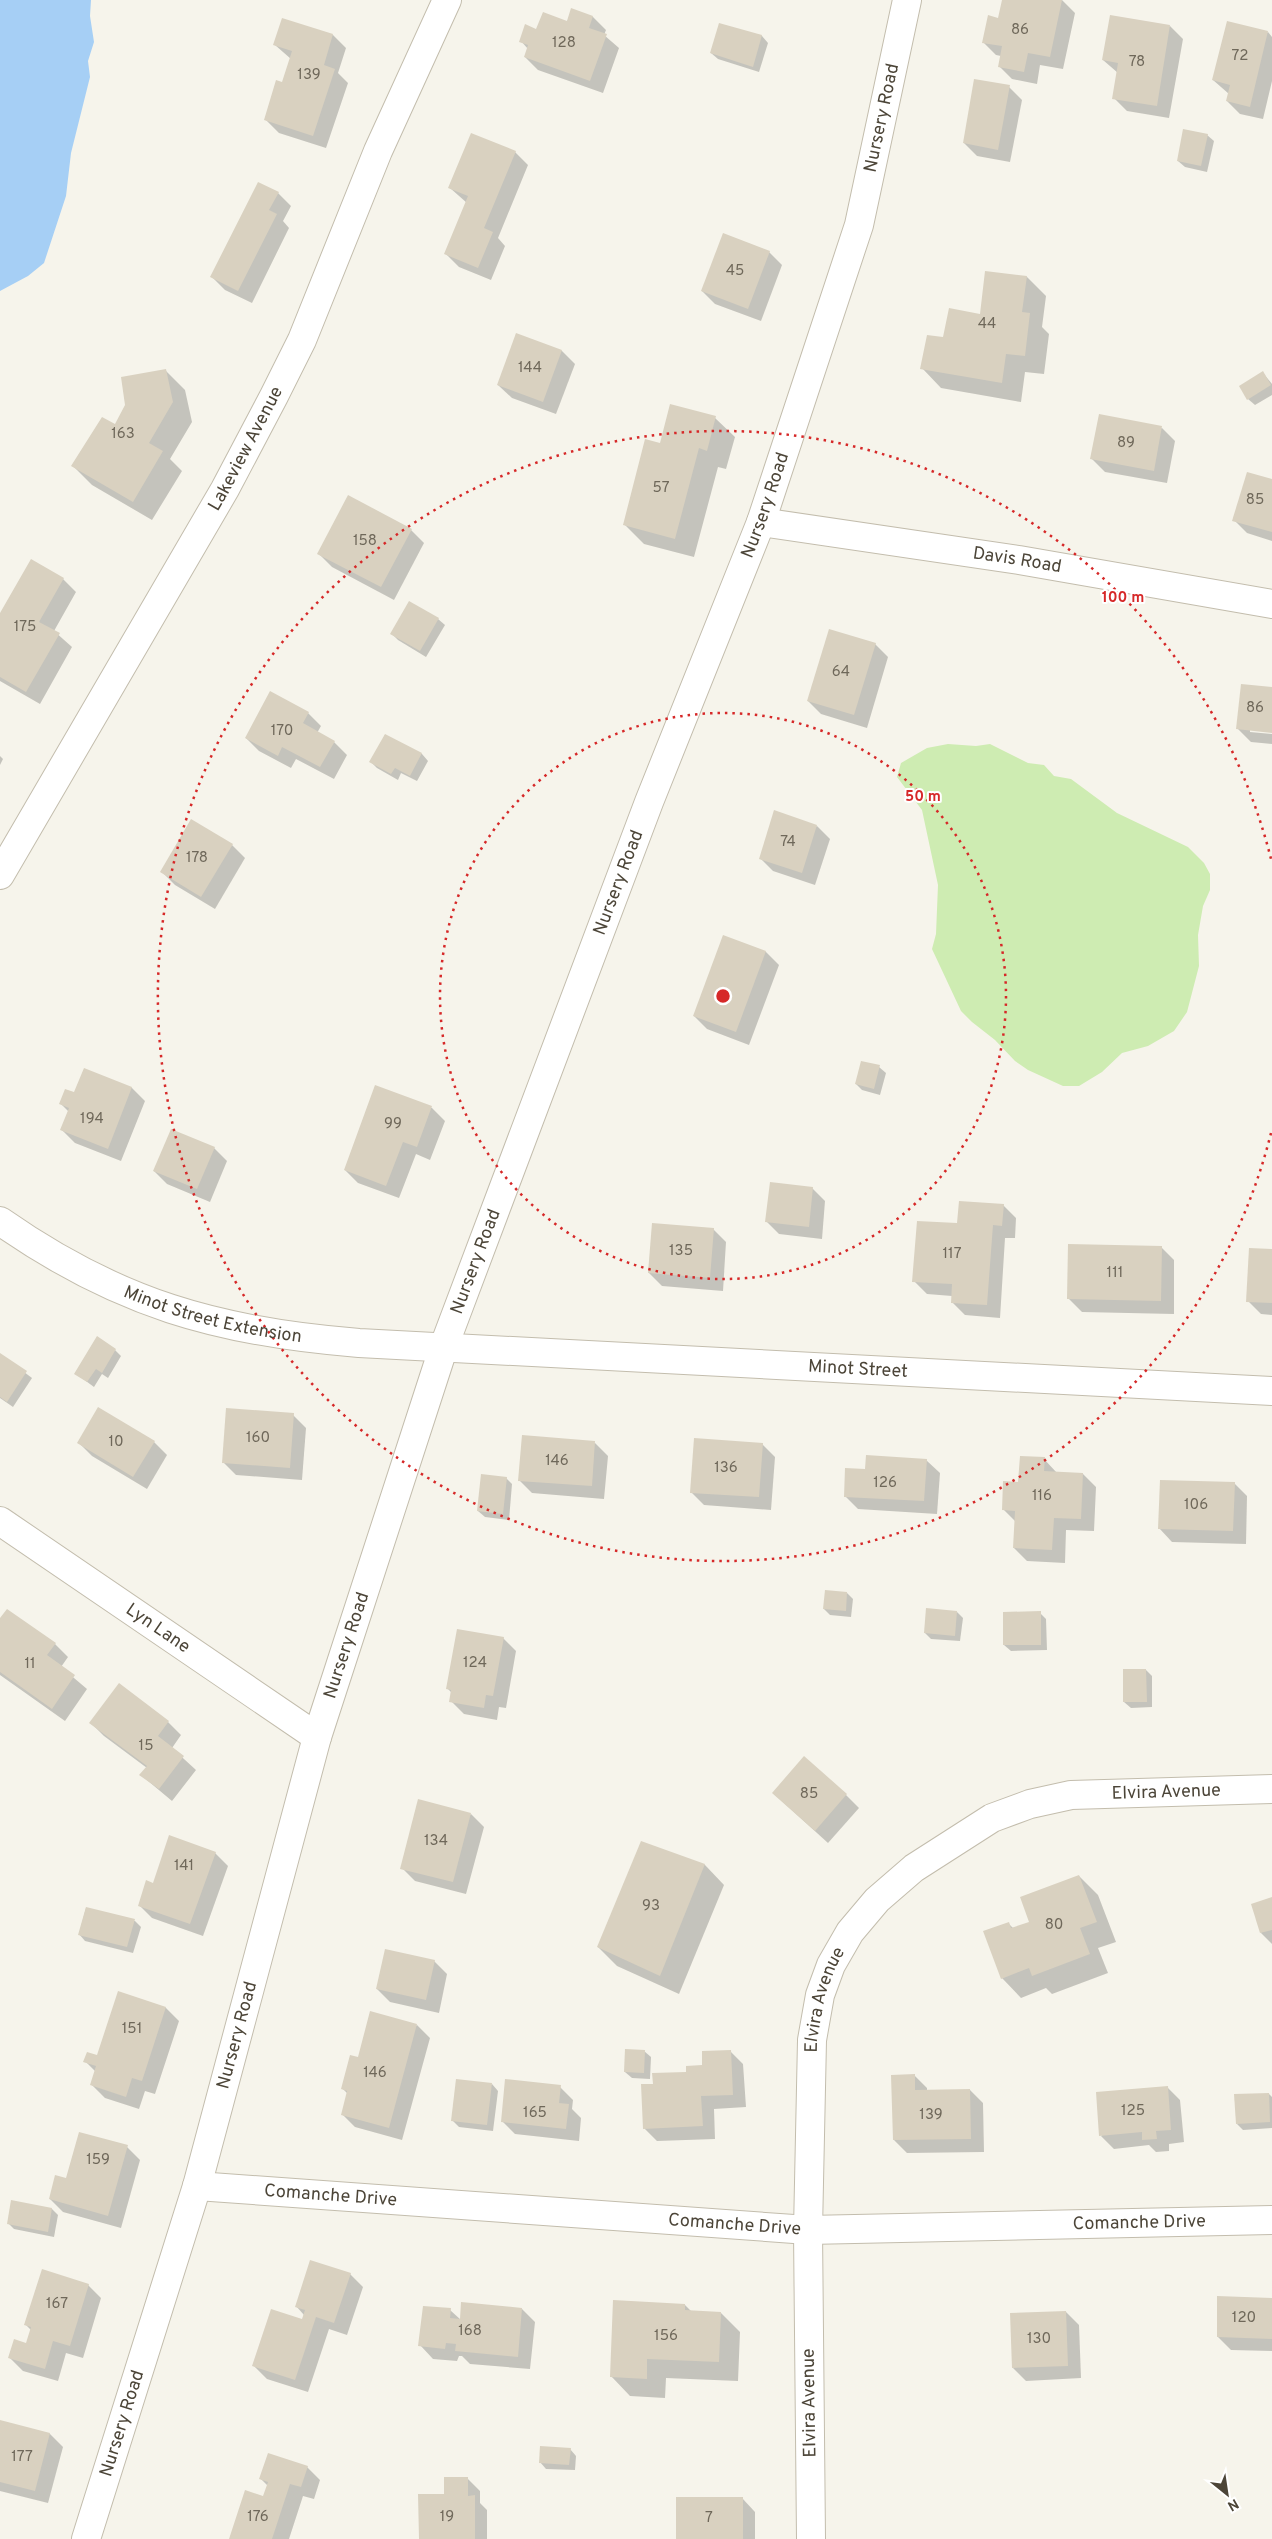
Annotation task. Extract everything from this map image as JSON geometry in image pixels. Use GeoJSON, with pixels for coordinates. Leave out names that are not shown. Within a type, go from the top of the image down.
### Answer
{"type":"FeatureCollection","features":[{"type":"Feature","properties":{"kind":"street","name":"Lakeview Avenue"},"geometry":{"type":"LineString","coordinates":[[0,875],[225,489],[274,396],[306,330],[378,151],[447,0]]}},
{"type":"Feature","properties":{"kind":"street","name":"Nursery Road"},"geometry":{"type":"LineString","coordinates":[[86,2539],[197,2186],[317,1737],[444,1346],[649,802],[761,522],[859,224],[907,0]]}},
{"type":"Feature","properties":{"kind":"street","name":"Davis Road"},"geometry":{"type":"LineString","coordinates":[[761,522],[1019,560],[1272,604]]}},
{"type":"Feature","properties":{"kind":"street","name":"Minot Street Extension"},"geometry":{"type":"LineString","coordinates":[[0,1222],[55,1258],[122,1292],[210,1321],[263,1332],[327,1341],[444,1346]]}},
{"type":"Feature","properties":{"kind":"street","name":"Minot Street"},"geometry":{"type":"LineString","coordinates":[[444,1346],[1272,1391]]}},
{"type":"Feature","properties":{"kind":"street","name":"Lyn Lane"},"geometry":{"type":"LineString","coordinates":[[0,1521],[317,1737]]}},
{"type":"Feature","properties":{"kind":"street","name":"Elvira Avenue"},"geometry":{"type":"LineString","coordinates":[[812,2539],[808,2230],[812,2040],[820,1995],[831,1966],[850,1932],[877,1900],[914,1868],[992,1818],[1030,1804],[1071,1795],[1272,1789]]}},
{"type":"Feature","properties":{"kind":"street","name":"Comanche Drive"},"geometry":{"type":"LineString","coordinates":[[197,2186],[808,2230],[1272,2220]]}},
{"type":"Feature","properties":{"kind":"green space"},"geometry":{"type":"Polygon","coordinates":[[[948,744],[976,746],[990,744],[1028,763],[1044,765],[1054,776],[1071,779],[1117,813],[1188,847],[1204,863],[1210,874],[1210,890],[1203,906],[1198,935],[1199,966],[1187,1012],[1174,1031],[1148,1046],[1122,1053],[1102,1072],[1079,1086],[1063,1086],[1028,1070],[1015,1061],[995,1040],[972,1022],[961,1011],[932,949],[936,934],[938,885],[922,810],[897,777],[901,763],[927,748],[948,744]]]}},
{"type":"Feature","properties":{"kind":"water"},"geometry":{"type":"Polygon","coordinates":[[[0,0],[91,0],[90,16],[94,42],[88,61],[90,77],[71,153],[66,196],[44,263],[28,276],[0,291],[0,0]]]}},
{"type":"Feature","properties":{"kind":"building"},"geometry":{"type":"Polygon","coordinates":[[[1002,0],[1062,0],[1050,57],[1028,53],[1024,72],[998,67],[1002,46],[982,43],[988,15],[998,18],[1002,0]]]}},
{"type":"Feature","properties":{"kind":"building"},"geometry":{"type":"Polygon","coordinates":[[[571,8],[593,16],[589,28],[607,34],[590,81],[524,57],[528,45],[519,42],[525,24],[536,29],[543,12],[567,21],[571,8]]]}},
{"type":"Feature","properties":{"kind":"building"},"geometry":{"type":"Polygon","coordinates":[[[1110,15],[1170,25],[1157,106],[1112,99],[1118,63],[1102,60],[1110,15]]]}},
{"type":"Feature","properties":{"kind":"building"},"geometry":{"type":"Polygon","coordinates":[[[282,18],[333,34],[324,65],[335,69],[313,136],[264,120],[276,80],[282,82],[292,51],[273,45],[282,18]]]}},
{"type":"Feature","properties":{"kind":"building"},"geometry":{"type":"Polygon","coordinates":[[[1227,21],[1268,31],[1250,107],[1226,101],[1230,85],[1212,80],[1227,21]]]}},
{"type":"Feature","properties":{"kind":"building"},"geometry":{"type":"Polygon","coordinates":[[[719,23],[762,35],[753,67],[710,53],[719,23]]]}},
{"type":"Feature","properties":{"kind":"building"},"geometry":{"type":"Polygon","coordinates":[[[974,79],[1010,85],[998,150],[963,143],[974,79]]]}},
{"type":"Feature","properties":{"kind":"building"},"geometry":{"type":"Polygon","coordinates":[[[1183,129],[1208,134],[1201,166],[1177,161],[1183,129]]]}},
{"type":"Feature","properties":{"kind":"building"},"geometry":{"type":"Polygon","coordinates":[[[471,133],[516,151],[484,228],[493,232],[478,268],[444,254],[468,196],[448,188],[471,133]]]}},
{"type":"Feature","properties":{"kind":"building"},"geometry":{"type":"Polygon","coordinates":[[[258,182],[279,192],[269,210],[277,214],[238,291],[210,277],[258,182]]]}},
{"type":"Feature","properties":{"kind":"building"},"geometry":{"type":"Polygon","coordinates":[[[723,233],[770,251],[748,309],[701,291],[723,233]]]}},
{"type":"Feature","properties":{"kind":"building"},"geometry":{"type":"Polygon","coordinates":[[[985,271],[1027,276],[1022,312],[1030,313],[1025,356],[1006,354],[1002,383],[920,369],[927,335],[943,337],[949,308],[980,314],[985,271]]]}},
{"type":"Feature","properties":{"kind":"building"},"geometry":{"type":"Polygon","coordinates":[[[516,333],[562,350],[543,402],[497,385],[516,333]]]}},
{"type":"Feature","properties":{"kind":"building"},"geometry":{"type":"Polygon","coordinates":[[[166,369],[173,402],[149,443],[163,451],[133,502],[71,466],[102,417],[115,424],[125,405],[121,377],[166,369]]]}},
{"type":"Feature","properties":{"kind":"building"},"geometry":{"type":"Polygon","coordinates":[[[1263,371],[1271,385],[1247,400],[1239,386],[1263,371]]]}},
{"type":"Feature","properties":{"kind":"building"},"geometry":{"type":"Polygon","coordinates":[[[670,404],[716,416],[707,451],[699,448],[675,539],[623,525],[645,439],[660,443],[670,404]]]}},
{"type":"Feature","properties":{"kind":"building"},"geometry":{"type":"Polygon","coordinates":[[[1099,414],[1162,426],[1154,471],[1090,459],[1099,414]]]}},
{"type":"Feature","properties":{"kind":"building"},"geometry":{"type":"Polygon","coordinates":[[[1247,472],[1272,479],[1272,532],[1232,521],[1247,472]]]}},
{"type":"Feature","properties":{"kind":"building"},"geometry":{"type":"Polygon","coordinates":[[[348,495],[412,529],[381,587],[317,554],[348,495]]]}},
{"type":"Feature","properties":{"kind":"building"},"geometry":{"type":"Polygon","coordinates":[[[31,559],[64,578],[39,622],[60,633],[26,692],[0,677],[0,613],[31,559]]]}},
{"type":"Feature","properties":{"kind":"building"},"geometry":{"type":"Polygon","coordinates":[[[409,601],[439,618],[420,651],[390,634],[409,601]]]}},
{"type":"Feature","properties":{"kind":"building"},"geometry":{"type":"Polygon","coordinates":[[[829,629],[876,643],[854,715],[807,701],[829,629]]]}},
{"type":"Feature","properties":{"kind":"building"},"geometry":{"type":"Polygon","coordinates":[[[1241,684],[1272,687],[1272,733],[1236,729],[1241,684]]]}},
{"type":"Feature","properties":{"kind":"building"},"geometry":{"type":"Polygon","coordinates":[[[270,691],[309,712],[303,723],[335,741],[320,767],[282,747],[278,756],[245,738],[270,691]]]}},
{"type":"Feature","properties":{"kind":"building"},"geometry":{"type":"Polygon","coordinates":[[[385,734],[422,753],[410,776],[395,768],[391,774],[369,762],[385,734]]]}},
{"type":"Feature","properties":{"kind":"building"},"geometry":{"type":"Polygon","coordinates":[[[774,810],[817,825],[802,873],[759,859],[774,810]]]}},
{"type":"Feature","properties":{"kind":"building"},"geometry":{"type":"Polygon","coordinates":[[[191,819],[233,844],[201,897],[160,872],[191,819]]]}},
{"type":"Feature","properties":{"kind":"building"},"geometry":{"type":"Polygon","coordinates":[[[723,935],[766,951],[736,1032],[693,1016],[723,935]]]}},
{"type":"Feature","properties":{"kind":"building"},"geometry":{"type":"Polygon","coordinates":[[[861,1061],[880,1065],[874,1089],[855,1084],[861,1061]]]}},
{"type":"Feature","properties":{"kind":"building"},"geometry":{"type":"Polygon","coordinates":[[[84,1068],[132,1087],[108,1149],[60,1130],[69,1108],[59,1104],[65,1089],[74,1092],[84,1068]]]}},
{"type":"Feature","properties":{"kind":"building"},"geometry":{"type":"Polygon","coordinates":[[[375,1085],[432,1106],[417,1147],[403,1142],[386,1186],[344,1170],[375,1085]]]}},
{"type":"Feature","properties":{"kind":"building"},"geometry":{"type":"Polygon","coordinates":[[[171,1129],[215,1147],[197,1189],[153,1171],[171,1129]]]}},
{"type":"Feature","properties":{"kind":"building"},"geometry":{"type":"Polygon","coordinates":[[[770,1182],[813,1187],[809,1227],[765,1222],[770,1182]]]}},
{"type":"Feature","properties":{"kind":"building"},"geometry":{"type":"Polygon","coordinates":[[[959,1201],[1004,1204],[1002,1226],[993,1225],[987,1305],[951,1303],[952,1284],[912,1282],[917,1221],[957,1223],[959,1201]]]}},
{"type":"Feature","properties":{"kind":"building"},"geometry":{"type":"Polygon","coordinates":[[[652,1223],[714,1228],[710,1278],[648,1273],[652,1223]]]}},
{"type":"Feature","properties":{"kind":"building"},"geometry":{"type":"Polygon","coordinates":[[[1068,1244],[1162,1246],[1161,1301],[1067,1299],[1068,1244]]]}},
{"type":"Feature","properties":{"kind":"building"},"geometry":{"type":"Polygon","coordinates":[[[1249,1248],[1272,1249],[1272,1303],[1246,1302],[1249,1248]]]}},
{"type":"Feature","properties":{"kind":"building"},"geometry":{"type":"Polygon","coordinates":[[[97,1336],[116,1349],[102,1373],[96,1369],[87,1382],[74,1374],[97,1336]]]}},
{"type":"Feature","properties":{"kind":"building"},"geometry":{"type":"Polygon","coordinates":[[[0,1353],[27,1371],[7,1402],[0,1397],[0,1353]]]}},
{"type":"Feature","properties":{"kind":"building"},"geometry":{"type":"Polygon","coordinates":[[[98,1407],[155,1441],[133,1477],[77,1443],[98,1407]]]}},
{"type":"Feature","properties":{"kind":"building"},"geometry":{"type":"Polygon","coordinates":[[[226,1408],[294,1413],[290,1468],[222,1463],[226,1408]]]}},
{"type":"Feature","properties":{"kind":"building"},"geometry":{"type":"Polygon","coordinates":[[[522,1435],[595,1441],[592,1486],[518,1481],[522,1435]]]}},
{"type":"Feature","properties":{"kind":"building"},"geometry":{"type":"Polygon","coordinates":[[[694,1438],[763,1443],[759,1497],[690,1493],[694,1438]]]}},
{"type":"Feature","properties":{"kind":"building"},"geometry":{"type":"Polygon","coordinates":[[[866,1455],[927,1459],[924,1501],[844,1497],[845,1468],[865,1469],[866,1455]]]}},
{"type":"Feature","properties":{"kind":"building"},"geometry":{"type":"Polygon","coordinates":[[[1020,1456],[1045,1457],[1044,1471],[1083,1473],[1081,1519],[1054,1518],[1052,1550],[1013,1548],[1015,1511],[1002,1510],[1003,1481],[1018,1482],[1020,1456]]]}},
{"type":"Feature","properties":{"kind":"building"},"geometry":{"type":"Polygon","coordinates":[[[481,1474],[507,1477],[503,1514],[477,1511],[481,1474]]]}},
{"type":"Feature","properties":{"kind":"building"},"geometry":{"type":"Polygon","coordinates":[[[1160,1480],[1235,1482],[1233,1531],[1158,1529],[1160,1480]]]}},
{"type":"Feature","properties":{"kind":"building"},"geometry":{"type":"Polygon","coordinates":[[[825,1590],[847,1592],[846,1611],[823,1609],[825,1590]]]}},
{"type":"Feature","properties":{"kind":"building"},"geometry":{"type":"Polygon","coordinates":[[[926,1608],[957,1611],[955,1636],[924,1633],[926,1608]]]}},
{"type":"Feature","properties":{"kind":"building"},"geometry":{"type":"Polygon","coordinates":[[[7,1609],[56,1643],[47,1655],[75,1675],[52,1709],[0,1672],[0,1618],[7,1609]]]}},
{"type":"Feature","properties":{"kind":"building"},"geometry":{"type":"Polygon","coordinates":[[[1041,1611],[1041,1645],[1003,1645],[1003,1612],[1041,1611]]]}},
{"type":"Feature","properties":{"kind":"building"},"geometry":{"type":"Polygon","coordinates":[[[457,1629],[504,1637],[493,1696],[486,1695],[484,1708],[449,1702],[451,1690],[446,1689],[457,1629]]]}},
{"type":"Feature","properties":{"kind":"building"},"geometry":{"type":"Polygon","coordinates":[[[1123,1669],[1146,1669],[1147,1702],[1123,1702],[1123,1669]]]}},
{"type":"Feature","properties":{"kind":"building"},"geometry":{"type":"Polygon","coordinates":[[[119,1683],[169,1721],[158,1736],[184,1756],[159,1789],[139,1775],[147,1766],[89,1723],[119,1683]]]}},
{"type":"Feature","properties":{"kind":"building"},"geometry":{"type":"Polygon","coordinates":[[[804,1756],[847,1794],[815,1831],[772,1793],[804,1756]]]}},
{"type":"Feature","properties":{"kind":"building"},"geometry":{"type":"Polygon","coordinates":[[[418,1799],[471,1813],[453,1882],[400,1869],[418,1799]]]}},
{"type":"Feature","properties":{"kind":"building"},"geometry":{"type":"Polygon","coordinates":[[[169,1835],[216,1852],[190,1924],[138,1906],[146,1880],[153,1883],[169,1835]]]}},
{"type":"Feature","properties":{"kind":"building"},"geometry":{"type":"Polygon","coordinates":[[[641,1841],[705,1864],[660,1976],[597,1947],[641,1841]]]}},
{"type":"Feature","properties":{"kind":"building"},"geometry":{"type":"Polygon","coordinates":[[[1079,1875],[1097,1922],[1080,1928],[1090,1954],[1032,1976],[1029,1968],[1001,1979],[983,1931],[1009,1922],[1011,1928],[1029,1922],[1020,1897],[1079,1875]]]}},
{"type":"Feature","properties":{"kind":"building"},"geometry":{"type":"Polygon","coordinates":[[[1272,1897],[1272,1930],[1260,1933],[1251,1904],[1272,1897]]]}},
{"type":"Feature","properties":{"kind":"building"},"geometry":{"type":"Polygon","coordinates":[[[86,1907],[135,1919],[127,1947],[78,1935],[86,1907]]]}},
{"type":"Feature","properties":{"kind":"building"},"geometry":{"type":"Polygon","coordinates":[[[385,1949],[435,1960],[426,2000],[376,1989],[385,1949]]]}},
{"type":"Feature","properties":{"kind":"building"},"geometry":{"type":"Polygon","coordinates":[[[118,1991],[166,2007],[142,2081],[132,2078],[126,2097],[90,2085],[96,2066],[83,2062],[87,2052],[97,2055],[118,1991]]]}},
{"type":"Feature","properties":{"kind":"building"},"geometry":{"type":"Polygon","coordinates":[[[370,2011],[417,2024],[389,2128],[341,2115],[347,2091],[341,2089],[350,2055],[358,2057],[370,2011]]]}},
{"type":"Feature","properties":{"kind":"building"},"geometry":{"type":"Polygon","coordinates":[[[625,2049],[645,2050],[644,2073],[624,2072],[625,2049]]]}},
{"type":"Feature","properties":{"kind":"building"},"geometry":{"type":"Polygon","coordinates":[[[731,2050],[733,2095],[701,2096],[703,2126],[643,2129],[641,2084],[653,2084],[652,2073],[686,2072],[686,2066],[702,2065],[702,2051],[731,2050]]]}},
{"type":"Feature","properties":{"kind":"building"},"geometry":{"type":"Polygon","coordinates":[[[915,2074],[915,2090],[970,2089],[971,2139],[893,2140],[891,2075],[915,2074]]]}},
{"type":"Feature","properties":{"kind":"building"},"geometry":{"type":"Polygon","coordinates":[[[456,2079],[492,2083],[487,2125],[451,2121],[456,2079]]]}},
{"type":"Feature","properties":{"kind":"building"},"geometry":{"type":"Polygon","coordinates":[[[505,2079],[561,2085],[559,2103],[569,2104],[566,2129],[501,2122],[505,2079]]]}},
{"type":"Feature","properties":{"kind":"building"},"geometry":{"type":"Polygon","coordinates":[[[1168,2086],[1171,2130],[1156,2131],[1157,2139],[1142,2140],[1142,2132],[1099,2136],[1096,2092],[1168,2086]]]}},
{"type":"Feature","properties":{"kind":"building"},"geometry":{"type":"Polygon","coordinates":[[[1269,2093],[1270,2122],[1236,2124],[1234,2094],[1269,2093]]]}},
{"type":"Feature","properties":{"kind":"building"},"geometry":{"type":"Polygon","coordinates":[[[79,2132],[128,2145],[108,2216],[49,2199],[55,2175],[66,2178],[79,2132]]]}},
{"type":"Feature","properties":{"kind":"building"},"geometry":{"type":"Polygon","coordinates":[[[11,2200],[52,2208],[48,2232],[7,2224],[11,2200]]]}},
{"type":"Feature","properties":{"kind":"building"},"geometry":{"type":"Polygon","coordinates":[[[310,2260],[351,2273],[334,2323],[316,2317],[295,2380],[252,2366],[271,2309],[302,2319],[305,2310],[295,2307],[310,2260]]]}},
{"type":"Feature","properties":{"kind":"building"},"geometry":{"type":"Polygon","coordinates":[[[42,2269],[89,2284],[70,2346],[53,2341],[45,2369],[8,2358],[14,2339],[26,2343],[31,2327],[24,2325],[42,2269]]]}},
{"type":"Feature","properties":{"kind":"building"},"geometry":{"type":"Polygon","coordinates":[[[1217,2296],[1272,2298],[1272,2339],[1217,2337],[1217,2296]]]}},
{"type":"Feature","properties":{"kind":"building"},"geometry":{"type":"Polygon","coordinates":[[[613,2300],[685,2304],[685,2310],[721,2312],[719,2362],[647,2359],[647,2379],[610,2377],[613,2300]]]}},
{"type":"Feature","properties":{"kind":"building"},"geometry":{"type":"Polygon","coordinates":[[[461,2302],[522,2308],[518,2357],[455,2351],[456,2344],[446,2343],[445,2349],[418,2346],[423,2306],[451,2308],[450,2318],[460,2319],[461,2302]]]}},
{"type":"Feature","properties":{"kind":"building"},"geometry":{"type":"Polygon","coordinates":[[[1066,2311],[1068,2366],[1012,2368],[1010,2313],[1066,2311]]]}},
{"type":"Feature","properties":{"kind":"building"},"geometry":{"type":"Polygon","coordinates":[[[0,2420],[50,2433],[35,2491],[0,2482],[0,2420]]]}},
{"type":"Feature","properties":{"kind":"building"},"geometry":{"type":"Polygon","coordinates":[[[540,2446],[571,2448],[569,2465],[539,2463],[540,2446]]]}},
{"type":"Feature","properties":{"kind":"building"},"geometry":{"type":"Polygon","coordinates":[[[268,2453],[308,2466],[301,2487],[290,2484],[272,2539],[229,2539],[245,2490],[263,2496],[268,2482],[259,2479],[268,2453]]]}},
{"type":"Feature","properties":{"kind":"building"},"geometry":{"type":"Polygon","coordinates":[[[444,2477],[468,2477],[468,2496],[475,2495],[475,2539],[419,2539],[418,2494],[444,2494],[444,2477]]]}},
{"type":"Feature","properties":{"kind":"building"},"geometry":{"type":"Polygon","coordinates":[[[676,2497],[743,2497],[743,2539],[676,2539],[676,2497]]]}}]}
